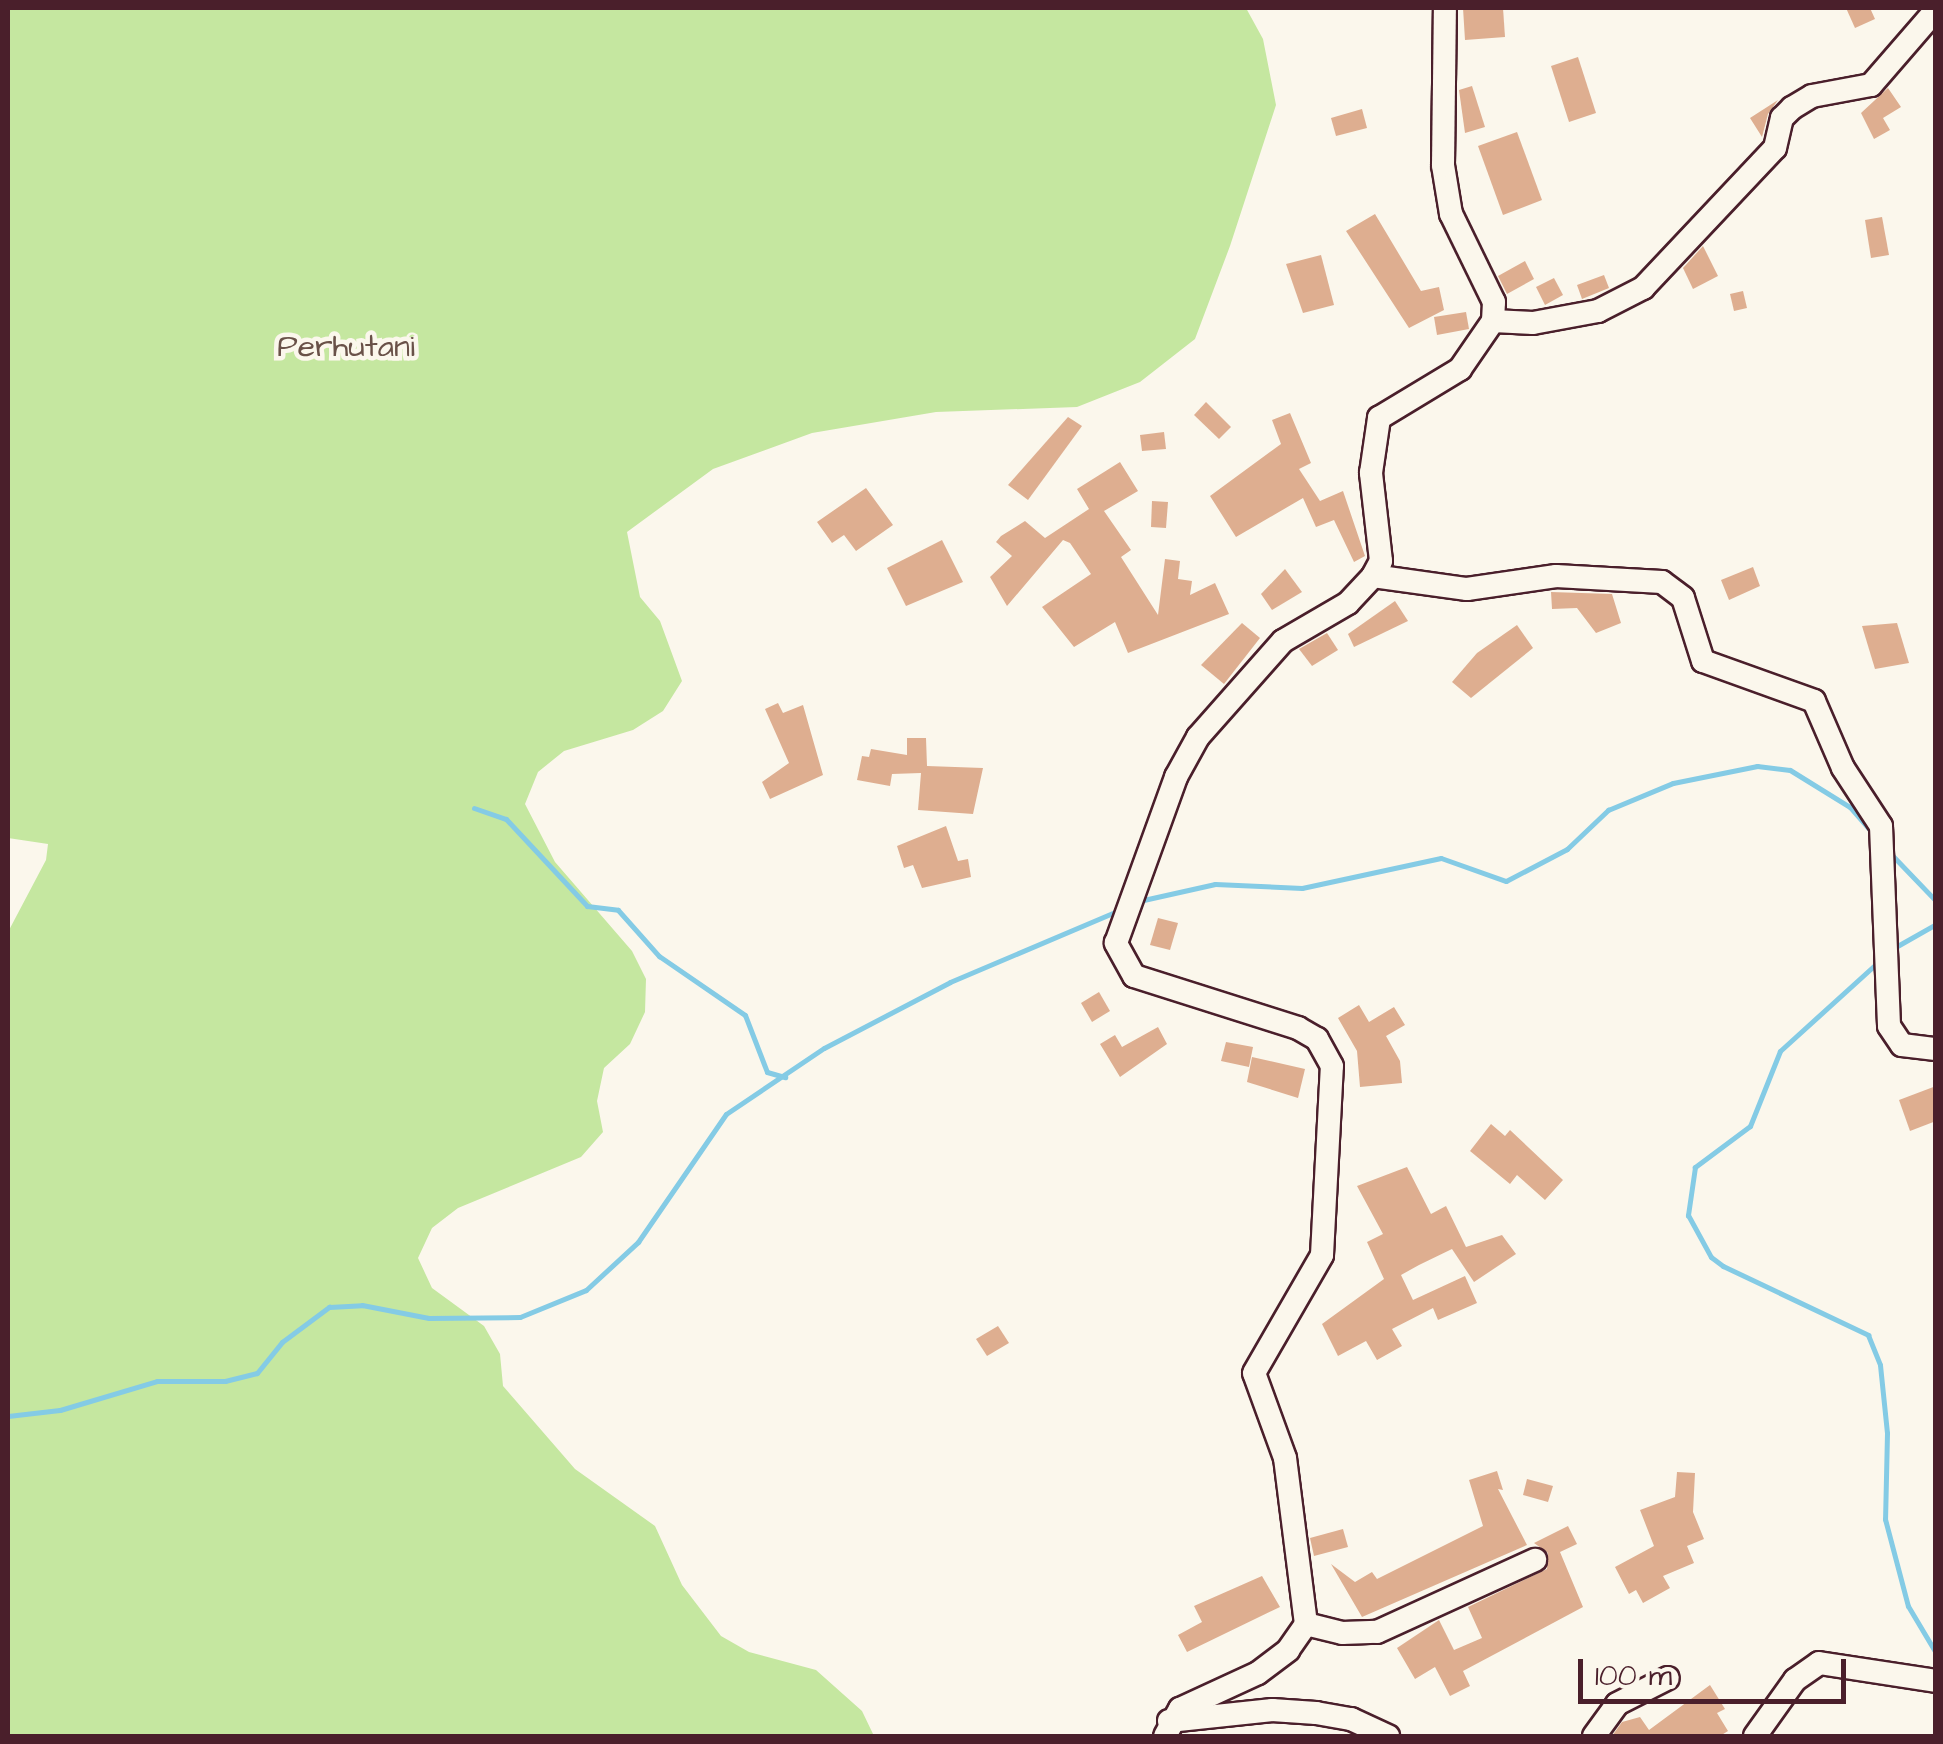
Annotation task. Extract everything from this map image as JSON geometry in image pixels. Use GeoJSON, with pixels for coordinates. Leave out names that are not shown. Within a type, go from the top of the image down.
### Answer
{"type":"FeatureCollection","features":[{"type":"Feature","properties":{"kind":"street"},"geometry":{"type":"LineString","coordinates":[[1167,1729],[1258,1673],[1288,1650],[1306,1624],[1285,1458],[1254,1373],[1322,1255],[1332,1066],[1317,1039],[1298,1028],[1134,976],[1116,943],[1176,777],[1198,737],[1282,641],[1348,604],[1381,561],[1371,473],[1379,418],[1460,368],[1494,321],[1494,302],[1450,214],[1442,165],[1445,8]]}},
{"type":"Feature","properties":{"kind":"street"},"geometry":{"type":"LineString","coordinates":[[1494,321],[1533,322],[1598,311],[1643,288],[1768,156],[1792,108],[1812,96],[1871,85],[1936,10]]}},
{"type":"Feature","properties":{"kind":"street"},"geometry":{"type":"LineString","coordinates":[[1373,576],[1467,589],[1556,576],[1670,585],[1682,598],[1704,661],[1814,701],[1843,768],[1876,812],[1883,847],[1882,966],[1893,1037],[1913,1050],[1936,1049]]}},
{"type":"Feature","properties":{"kind":"street"},"geometry":{"type":"LineString","coordinates":[[1306,1624],[1342,1634],[1377,1632],[1536,1560]]}},
{"type":"Feature","properties":{"kind":"street"},"geometry":{"type":"LineString","coordinates":[[1764,1734],[1795,1680],[1819,1664],[1936,1681]]}},
{"type":"Feature","properties":{"kind":"street"},"geometry":{"type":"LineString","coordinates":[[1594,1736],[1618,1704],[1668,1678]]}},
{"type":"Feature","properties":{"kind":"street"},"geometry":{"type":"LineString","coordinates":[[1167,1729],[1272,1710],[1351,1718],[1388,1736]]}},
{"type":"Feature","properties":{"kind":"green space","name":"Perhutani"},"geometry":{"type":"Polygon","coordinates":[[[8,8],[1246,8],[1263,39],[1276,105],[1230,246],[1195,339],[1140,382],[1077,407],[936,412],[812,433],[713,469],[627,532],[640,597],[660,621],[682,681],[663,711],[633,730],[564,751],[538,772],[525,804],[555,862],[632,951],[646,979],[645,1012],[630,1044],[604,1068],[597,1101],[603,1132],[581,1157],[458,1208],[432,1228],[418,1258],[432,1288],[484,1326],[500,1354],[503,1386],[575,1469],[655,1526],[682,1585],[721,1636],[749,1652],[816,1670],[862,1711],[874,1736],[8,1736],[8,932],[46,860],[48,844],[8,838],[8,8]]]}},
{"type":"Feature","properties":{"kind":"building"},"geometry":{"type":"Polygon","coordinates":[[[1463,8],[1503,8],[1505,37],[1465,40],[1463,8]]]}},
{"type":"Feature","properties":{"kind":"building"},"geometry":{"type":"Polygon","coordinates":[[[1846,8],[1870,8],[1875,19],[1855,28],[1846,8]]]}},
{"type":"Feature","properties":{"kind":"building"},"geometry":{"type":"Polygon","coordinates":[[[1578,57],[1596,113],[1569,122],[1551,66],[1578,57]]]}},
{"type":"Feature","properties":{"kind":"building"},"geometry":{"type":"Polygon","coordinates":[[[1472,86],[1485,127],[1465,133],[1459,90],[1472,86]]]}},
{"type":"Feature","properties":{"kind":"building"},"geometry":{"type":"Polygon","coordinates":[[[1888,88],[1901,107],[1883,118],[1890,130],[1874,139],[1861,113],[1888,88]]]}},
{"type":"Feature","properties":{"kind":"building"},"geometry":{"type":"Polygon","coordinates":[[[1778,100],[1768,114],[1762,137],[1750,118],[1778,100]]]}},
{"type":"Feature","properties":{"kind":"building"},"geometry":{"type":"Polygon","coordinates":[[[1362,109],[1367,128],[1336,136],[1331,118],[1362,109]]]}},
{"type":"Feature","properties":{"kind":"building"},"geometry":{"type":"Polygon","coordinates":[[[1517,132],[1542,200],[1503,215],[1478,146],[1517,132]]]}},
{"type":"Feature","properties":{"kind":"building"},"geometry":{"type":"Polygon","coordinates":[[[1375,214],[1421,291],[1439,287],[1444,310],[1409,328],[1346,231],[1375,214]]]}},
{"type":"Feature","properties":{"kind":"building"},"geometry":{"type":"Polygon","coordinates":[[[1882,217],[1889,255],[1871,258],[1865,220],[1882,217]]]}},
{"type":"Feature","properties":{"kind":"building"},"geometry":{"type":"Polygon","coordinates":[[[1703,246],[1718,276],[1693,289],[1683,268],[1703,246]]]}},
{"type":"Feature","properties":{"kind":"building"},"geometry":{"type":"Polygon","coordinates":[[[1321,255],[1334,305],[1303,313],[1286,264],[1321,255]]]}},
{"type":"Feature","properties":{"kind":"building"},"geometry":{"type":"Polygon","coordinates":[[[1525,261],[1534,279],[1507,294],[1498,276],[1525,261]]]}},
{"type":"Feature","properties":{"kind":"building"},"geometry":{"type":"Polygon","coordinates":[[[1604,275],[1609,288],[1582,299],[1577,285],[1604,275]]]}},
{"type":"Feature","properties":{"kind":"building"},"geometry":{"type":"Polygon","coordinates":[[[1554,278],[1563,295],[1545,305],[1536,287],[1554,278]]]}},
{"type":"Feature","properties":{"kind":"building"},"geometry":{"type":"Polygon","coordinates":[[[1743,291],[1747,308],[1734,311],[1730,294],[1743,291]]]}},
{"type":"Feature","properties":{"kind":"building"},"geometry":{"type":"Polygon","coordinates":[[[1466,312],[1469,329],[1437,335],[1434,317],[1466,312]]]}},
{"type":"Feature","properties":{"kind":"building"},"geometry":{"type":"Polygon","coordinates":[[[1206,402],[1231,427],[1219,439],[1194,415],[1206,402]]]}},
{"type":"Feature","properties":{"kind":"building"},"geometry":{"type":"Polygon","coordinates":[[[1290,413],[1311,463],[1299,469],[1320,501],[1343,491],[1365,556],[1354,562],[1334,520],[1316,527],[1303,498],[1236,537],[1210,496],[1281,444],[1272,420],[1290,413]]]}},
{"type":"Feature","properties":{"kind":"building"},"geometry":{"type":"Polygon","coordinates":[[[1068,417],[1082,426],[1028,500],[1008,485],[1068,417]]]}},
{"type":"Feature","properties":{"kind":"building"},"geometry":{"type":"Polygon","coordinates":[[[1164,432],[1166,449],[1142,451],[1140,435],[1164,432]]]}},
{"type":"Feature","properties":{"kind":"building"},"geometry":{"type":"Polygon","coordinates":[[[1120,462],[1138,491],[1104,511],[1131,550],[1121,557],[1158,615],[1165,559],[1180,561],[1178,579],[1192,581],[1190,595],[1215,583],[1229,614],[1128,653],[1115,622],[1074,647],[1042,607],[1091,574],[1070,543],[1063,540],[1007,606],[990,577],[1012,556],[996,542],[1001,536],[1025,521],[1045,538],[1089,509],[1077,489],[1120,462]]]}},
{"type":"Feature","properties":{"kind":"building"},"geometry":{"type":"Polygon","coordinates":[[[866,488],[893,525],[856,551],[844,535],[832,543],[817,522],[866,488]]]}},
{"type":"Feature","properties":{"kind":"building"},"geometry":{"type":"Polygon","coordinates":[[[1152,501],[1168,502],[1166,528],[1151,527],[1152,501]]]}},
{"type":"Feature","properties":{"kind":"building"},"geometry":{"type":"Polygon","coordinates":[[[942,540],[963,582],[906,606],[887,568],[942,540]]]}},
{"type":"Feature","properties":{"kind":"building"},"geometry":{"type":"Polygon","coordinates":[[[1753,567],[1760,586],[1729,600],[1721,580],[1753,567]]]}},
{"type":"Feature","properties":{"kind":"building"},"geometry":{"type":"Polygon","coordinates":[[[1285,569],[1302,592],[1272,610],[1261,594],[1285,569]]]}},
{"type":"Feature","properties":{"kind":"building"},"geometry":{"type":"Polygon","coordinates":[[[1551,592],[1612,594],[1621,623],[1596,633],[1577,608],[1552,609],[1551,592]]]}},
{"type":"Feature","properties":{"kind":"building"},"geometry":{"type":"Polygon","coordinates":[[[1395,601],[1408,621],[1354,647],[1348,634],[1395,601]]]}},
{"type":"Feature","properties":{"kind":"building"},"geometry":{"type":"Polygon","coordinates":[[[1242,623],[1260,638],[1224,684],[1201,665],[1242,623]]]}},
{"type":"Feature","properties":{"kind":"building"},"geometry":{"type":"Polygon","coordinates":[[[1897,623],[1909,663],[1875,669],[1862,626],[1897,623]]]}},
{"type":"Feature","properties":{"kind":"building"},"geometry":{"type":"Polygon","coordinates":[[[1517,625],[1533,648],[1471,698],[1452,682],[1477,653],[1517,625]]]}},
{"type":"Feature","properties":{"kind":"building"},"geometry":{"type":"Polygon","coordinates":[[[1327,633],[1338,650],[1312,666],[1299,649],[1327,633]]]}},
{"type":"Feature","properties":{"kind":"building"},"geometry":{"type":"Polygon","coordinates":[[[778,703],[783,713],[803,705],[823,775],[770,799],[762,782],[789,763],[765,709],[778,703]]]}},
{"type":"Feature","properties":{"kind":"building"},"geometry":{"type":"Polygon","coordinates":[[[907,738],[926,738],[927,766],[983,768],[973,814],[918,810],[921,773],[892,774],[890,786],[857,780],[862,756],[869,757],[871,749],[907,755],[907,738]]]}},
{"type":"Feature","properties":{"kind":"building"},"geometry":{"type":"Polygon","coordinates":[[[946,826],[958,861],[968,859],[971,877],[922,888],[913,865],[904,868],[897,846],[946,826]]]}},
{"type":"Feature","properties":{"kind":"building"},"geometry":{"type":"Polygon","coordinates":[[[1158,918],[1178,923],[1170,950],[1150,945],[1158,918]]]}},
{"type":"Feature","properties":{"kind":"building"},"geometry":{"type":"Polygon","coordinates":[[[1099,992],[1110,1011],[1092,1022],[1081,1003],[1099,992]]]}},
{"type":"Feature","properties":{"kind":"building"},"geometry":{"type":"Polygon","coordinates":[[[1359,1005],[1369,1022],[1394,1007],[1405,1025],[1386,1036],[1400,1061],[1402,1083],[1360,1087],[1357,1051],[1338,1018],[1359,1005]]]}},
{"type":"Feature","properties":{"kind":"building"},"geometry":{"type":"Polygon","coordinates":[[[1158,1027],[1167,1044],[1120,1077],[1100,1044],[1115,1035],[1122,1047],[1158,1027]]]}},
{"type":"Feature","properties":{"kind":"building"},"geometry":{"type":"Polygon","coordinates":[[[1226,1042],[1253,1047],[1249,1067],[1221,1061],[1226,1042]]]}},
{"type":"Feature","properties":{"kind":"building"},"geometry":{"type":"Polygon","coordinates":[[[1252,1057],[1305,1069],[1298,1098],[1247,1082],[1252,1057]]]}},
{"type":"Feature","properties":{"kind":"building"},"geometry":{"type":"Polygon","coordinates":[[[1936,1086],[1936,1121],[1910,1131],[1899,1100],[1936,1086]]]}},
{"type":"Feature","properties":{"kind":"building"},"geometry":{"type":"Polygon","coordinates":[[[1491,1124],[1505,1136],[1510,1130],[1563,1180],[1545,1200],[1517,1175],[1510,1184],[1470,1151],[1491,1124]]]}},
{"type":"Feature","properties":{"kind":"building"},"geometry":{"type":"Polygon","coordinates":[[[1407,1167],[1431,1214],[1446,1206],[1466,1247],[1502,1235],[1516,1254],[1474,1282],[1452,1249],[1401,1275],[1413,1300],[1465,1276],[1477,1303],[1438,1320],[1433,1308],[1392,1329],[1402,1346],[1377,1360],[1366,1341],[1338,1356],[1322,1324],[1384,1279],[1367,1242],[1383,1234],[1357,1186],[1407,1167]]]}},
{"type":"Feature","properties":{"kind":"building"},"geometry":{"type":"Polygon","coordinates":[[[998,1326],[1009,1343],[987,1356],[976,1339],[998,1326]]]}},
{"type":"Feature","properties":{"kind":"building"},"geometry":{"type":"Polygon","coordinates":[[[1497,1471],[1503,1490],[1498,1489],[1527,1545],[1362,1617],[1331,1564],[1355,1582],[1372,1572],[1377,1579],[1483,1526],[1469,1480],[1497,1471]]]}},
{"type":"Feature","properties":{"kind":"building"},"geometry":{"type":"Polygon","coordinates":[[[1677,1472],[1695,1473],[1693,1512],[1704,1539],[1687,1546],[1694,1563],[1663,1576],[1670,1588],[1643,1603],[1636,1590],[1629,1594],[1615,1567],[1654,1546],[1640,1510],[1675,1497],[1677,1472]]]}},
{"type":"Feature","properties":{"kind":"building"},"geometry":{"type":"Polygon","coordinates":[[[1527,1479],[1553,1486],[1548,1502],[1523,1495],[1527,1479]]]}},
{"type":"Feature","properties":{"kind":"building"},"geometry":{"type":"Polygon","coordinates":[[[1568,1526],[1577,1544],[1560,1552],[1583,1607],[1463,1671],[1470,1686],[1450,1696],[1435,1667],[1415,1679],[1397,1648],[1439,1620],[1454,1650],[1482,1638],[1468,1607],[1547,1569],[1548,1553],[1534,1543],[1568,1526]]]}},
{"type":"Feature","properties":{"kind":"building"},"geometry":{"type":"Polygon","coordinates":[[[1343,1529],[1348,1547],[1314,1556],[1310,1538],[1343,1529]]]}},
{"type":"Feature","properties":{"kind":"building"},"geometry":{"type":"Polygon","coordinates":[[[1262,1576],[1280,1607],[1187,1652],[1178,1635],[1202,1622],[1194,1606],[1262,1576]]]}},
{"type":"Feature","properties":{"kind":"building"},"geometry":{"type":"Polygon","coordinates":[[[1710,1685],[1725,1709],[1717,1713],[1728,1731],[1720,1736],[1612,1736],[1622,1722],[1640,1717],[1649,1730],[1710,1685]]]}},
{"type":"Feature","properties":{"kind":"waterway"},"geometry":{"type":"LineString","coordinates":[[1139,901],[1215,884],[1302,888],[1441,858],[1506,881],[1567,849],[1608,810],[1673,783],[1757,766],[1790,770],[1850,807],[1873,833]]}},
{"type":"Feature","properties":{"kind":"waterway"},"geometry":{"type":"LineString","coordinates":[[474,808],[506,819],[587,906],[618,910],[659,956],[745,1015],[767,1072],[785,1077]]}},
{"type":"Feature","properties":{"kind":"waterway"},"geometry":{"type":"LineString","coordinates":[[1890,853],[1936,901]]}},
{"type":"Feature","properties":{"kind":"waterway"},"geometry":{"type":"LineString","coordinates":[[8,1416],[60,1410],[157,1381],[225,1381],[257,1373],[282,1342],[329,1307],[362,1305],[429,1318],[520,1317],[586,1290],[638,1242],[726,1114],[824,1048],[950,982],[1120,910]]}},
{"type":"Feature","properties":{"kind":"waterway"},"geometry":{"type":"LineString","coordinates":[[1892,949],[1936,924]]}},
{"type":"Feature","properties":{"kind":"waterway"},"geometry":{"type":"LineString","coordinates":[[1877,963],[1780,1051],[1750,1126],[1695,1167],[1688,1215],[1711,1257],[1723,1266],[1868,1335],[1880,1365],[1887,1433],[1885,1519],[1908,1606],[1936,1653]]}}]}
